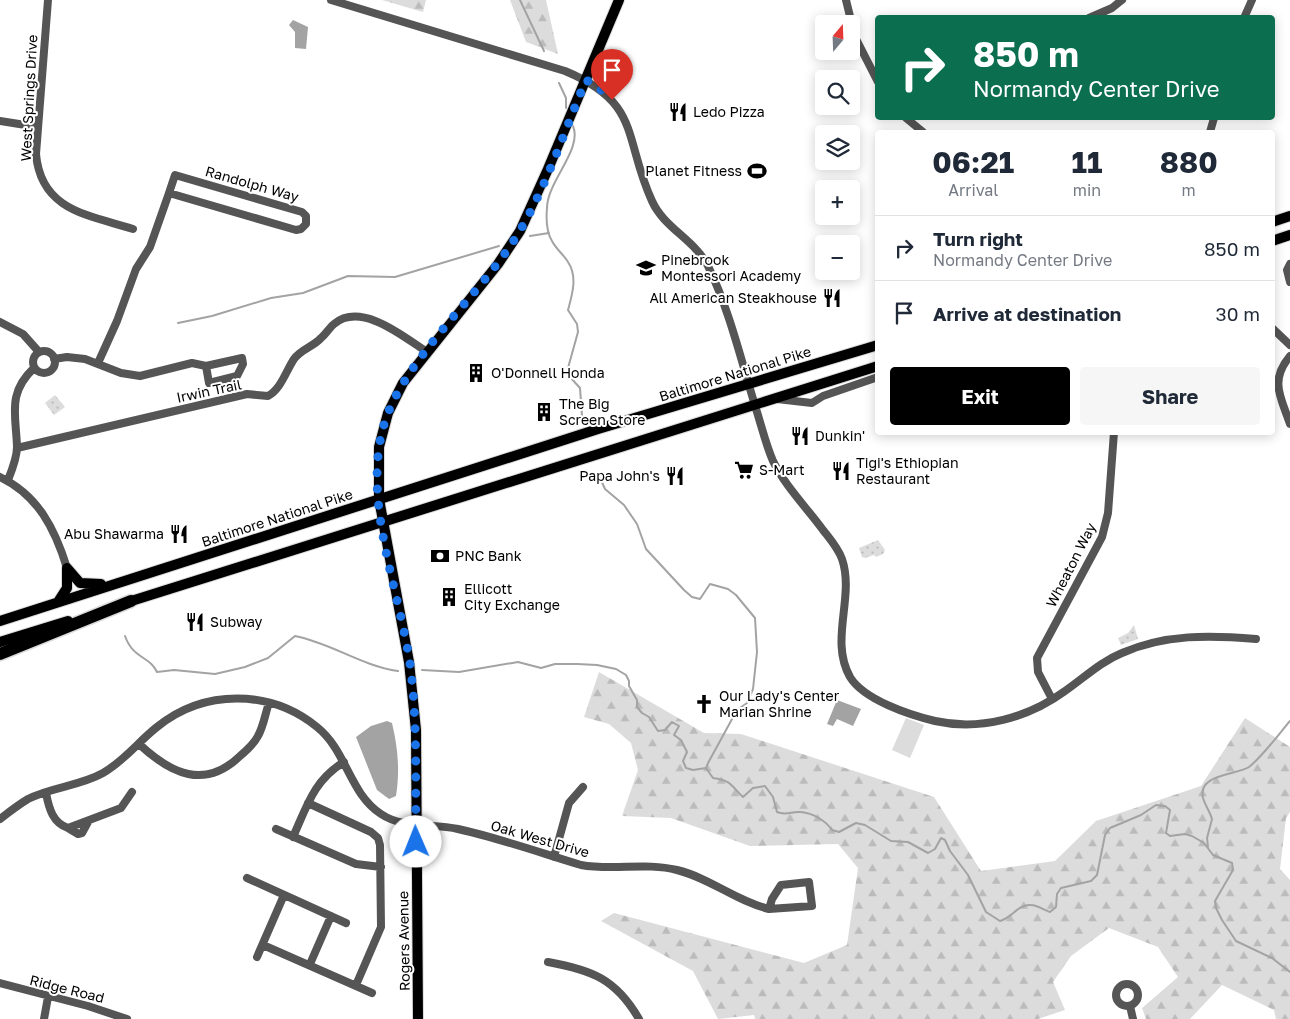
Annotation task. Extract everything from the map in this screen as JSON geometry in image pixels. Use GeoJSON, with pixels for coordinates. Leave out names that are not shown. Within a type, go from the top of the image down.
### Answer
{"type":"FeatureCollection","features":[{"type":"Feature","properties":{"kind":"highway"},"geometry":{"type":"LineString","coordinates":[[0,654],[131,602]]}},
{"type":"Feature","properties":{"kind":"main road","name":"Rogers Avenue"},"geometry":{"type":"LineString","coordinates":[[418,1019],[416,730],[412,681],[379,499],[378,459],[383,428],[403,383],[498,264],[520,231],[619,0]]}},
{"type":"Feature","properties":{"kind":"main road"},"geometry":{"type":"LineString","coordinates":[[1275,221],[1290,216]]}},
{"type":"Feature","properties":{"kind":"main road"},"geometry":{"type":"LineString","coordinates":[[1275,240],[1290,235]]}},
{"type":"Feature","properties":{"kind":"main road","name":"Baltimore National Pike"},"geometry":{"type":"LineString","coordinates":[[0,621],[598,429],[875,346]]}},
{"type":"Feature","properties":{"kind":"main road"},"geometry":{"type":"LineString","coordinates":[[0,642],[875,367]]}},
{"type":"Feature","properties":{"kind":"main road"},"geometry":{"type":"LineString","coordinates":[[67,568],[75,579],[86,585],[122,582]]}},
{"type":"Feature","properties":{"kind":"main road"},"geometry":{"type":"LineString","coordinates":[[58,602],[67,588],[67,568]]}},
{"type":"Feature","properties":{"kind":"street","name":"West Springs Drive"},"geometry":{"type":"LineString","coordinates":[[48,0],[38,127],[37,166],[40,178],[55,199],[76,211],[133,229]]}},
{"type":"Feature","properties":{"kind":"street"},"geometry":{"type":"LineString","coordinates":[[331,0],[518,56],[586,80],[597,86],[612,100],[623,117],[655,208],[662,217],[694,246],[708,265],[775,464],[834,544],[843,561],[845,578],[842,646],[846,668],[856,684],[873,697],[911,713],[954,724],[985,723],[1008,719],[1029,712],[1052,699],[1111,658],[1149,642],[1193,636],[1256,639]]}},
{"type":"Feature","properties":{"kind":"street"},"geometry":{"type":"LineString","coordinates":[[846,0],[855,37],[875,76]]}},
{"type":"Feature","properties":{"kind":"street"},"geometry":{"type":"LineString","coordinates":[[1098,15],[1122,0]]}},
{"type":"Feature","properties":{"kind":"street"},"geometry":{"type":"LineString","coordinates":[[1245,15],[1252,0]]}},
{"type":"Feature","properties":{"kind":"street"},"geometry":{"type":"LineString","coordinates":[[908,120],[921,130]]}},
{"type":"Feature","properties":{"kind":"street"},"geometry":{"type":"LineString","coordinates":[[0,121],[38,127]]}},
{"type":"Feature","properties":{"kind":"street","name":"Randolph Way"},"geometry":{"type":"LineString","coordinates":[[98,363],[117,321],[136,269],[150,247],[175,175],[302,212],[306,216],[306,224],[301,229],[296,230],[169,193]]}},
{"type":"Feature","properties":{"kind":"street"},"geometry":{"type":"LineString","coordinates":[[1290,264],[1287,270],[1290,282]]}},
{"type":"Feature","properties":{"kind":"street","name":"Irwin Trail"},"geometry":{"type":"LineString","coordinates":[[17,448],[247,394],[268,396],[277,388],[299,352],[320,340],[334,323],[347,318],[356,317],[381,323],[426,352]]}},
{"type":"Feature","properties":{"kind":"street"},"geometry":{"type":"LineString","coordinates":[[0,322],[23,334],[39,352],[49,352],[54,359],[54,366],[49,372],[41,373],[34,368]]}},
{"type":"Feature","properties":{"kind":"street"},"geometry":{"type":"LineString","coordinates":[[1275,331],[1290,345]]}},
{"type":"Feature","properties":{"kind":"street"},"geometry":{"type":"LineString","coordinates":[[8,480],[17,448],[15,402],[22,382],[34,368],[34,358],[39,352]]}},
{"type":"Feature","properties":{"kind":"street"},"geometry":{"type":"LineString","coordinates":[[1290,356],[1280,368],[1277,381],[1290,424]]}},
{"type":"Feature","properties":{"kind":"street"},"geometry":{"type":"LineString","coordinates":[[54,359],[76,357],[98,363],[121,374],[140,376],[192,363],[206,366],[242,358],[243,364],[237,376],[209,383],[206,366]]}},
{"type":"Feature","properties":{"kind":"street"},"geometry":{"type":"LineString","coordinates":[[775,399],[812,403],[823,396],[875,378]]}},
{"type":"Feature","properties":{"kind":"street","name":"Wheaton Way"},"geometry":{"type":"LineString","coordinates":[[1052,699],[1038,672],[1037,658],[1102,537],[1108,513],[1114,435]]}},
{"type":"Feature","properties":{"kind":"street"},"geometry":{"type":"LineString","coordinates":[[0,477],[8,480],[24,492],[49,520],[60,544],[67,568]]}},
{"type":"Feature","properties":{"kind":"street","name":"Oak West Drive"},"geometry":{"type":"LineString","coordinates":[[0,819],[29,799],[100,774],[120,763],[169,718],[194,705],[232,698],[269,703],[306,719],[319,728],[333,744],[344,762],[353,784],[367,803],[382,815],[416,825],[461,829],[594,868],[648,866],[679,870],[710,882],[749,904],[769,909],[812,906],[809,882],[781,886],[772,900],[769,909]]}},
{"type":"Feature","properties":{"kind":"street"},"geometry":{"type":"LineString","coordinates":[[139,744],[152,756],[188,775],[215,774],[236,760],[254,741],[263,725],[269,703]]}},
{"type":"Feature","properties":{"kind":"street"},"geometry":{"type":"LineString","coordinates":[[293,837],[308,803],[324,776],[344,762]]}},
{"type":"Feature","properties":{"kind":"street"},"geometry":{"type":"LineString","coordinates":[[554,857],[569,803],[583,787]]}},
{"type":"Feature","properties":{"kind":"street"},"geometry":{"type":"LineString","coordinates":[[46,793],[54,819],[58,824],[68,828],[121,808],[132,792]]}},
{"type":"Feature","properties":{"kind":"street"},"geometry":{"type":"LineString","coordinates":[[308,803],[375,834],[380,845],[381,927],[356,985]]}},
{"type":"Feature","properties":{"kind":"street"},"geometry":{"type":"LineString","coordinates":[[276,829],[356,864],[381,867]]}},
{"type":"Feature","properties":{"kind":"street"},"geometry":{"type":"LineString","coordinates":[[246,878],[346,923]]}},
{"type":"Feature","properties":{"kind":"street"},"geometry":{"type":"LineString","coordinates":[[258,957],[284,895]]}},
{"type":"Feature","properties":{"kind":"street"},"geometry":{"type":"LineString","coordinates":[[310,964],[331,916]]}},
{"type":"Feature","properties":{"kind":"street"},"geometry":{"type":"LineString","coordinates":[[263,945],[310,964],[372,993]]}},
{"type":"Feature","properties":{"kind":"street"},"geometry":{"type":"LineString","coordinates":[[548,962],[576,967],[604,979],[628,1002],[639,1019]]}},
{"type":"Feature","properties":{"kind":"street","name":"Ridge Road"},"geometry":{"type":"LineString","coordinates":[[0,984],[88,1006],[127,1019]]}},
{"type":"Feature","properties":{"kind":"street"},"geometry":{"type":"LineString","coordinates":[[44,1019],[48,997]]}},
{"type":"Feature","properties":{"kind":"street"},"geometry":{"type":"LineString","coordinates":[[1130,1006],[1133,1019]]}},
{"type":"Feature","properties":{"kind":"green space"},"geometry":{"type":"Polygon","coordinates":[[[382,0],[426,0],[423,12],[382,0]]]}},
{"type":"Feature","properties":{"kind":"green space"},"geometry":{"type":"Polygon","coordinates":[[[510,0],[546,0],[558,54],[526,42],[510,0]]]}},
{"type":"Feature","properties":{"kind":"green space"},"geometry":{"type":"Polygon","coordinates":[[[55,395],[65,407],[54,415],[45,403],[55,395]]]}},
{"type":"Feature","properties":{"kind":"green space"},"geometry":{"type":"Polygon","coordinates":[[[878,540],[885,550],[883,554],[876,557],[874,555],[862,557],[859,548],[878,540]]]}},
{"type":"Feature","properties":{"kind":"green space"},"geometry":{"type":"Polygon","coordinates":[[[1134,625],[1138,639],[1121,645],[1118,638],[1128,633],[1134,625]]]}},
{"type":"Feature","properties":{"kind":"green space"},"geometry":{"type":"Polygon","coordinates":[[[599,672],[704,733],[741,734],[934,797],[981,871],[1055,861],[1096,821],[1201,786],[1245,718],[1290,747],[1290,812],[1286,818],[1280,869],[1290,880],[1290,1019],[1276,1019],[1274,1010],[1222,985],[1190,1019],[1146,1019],[1142,1008],[1178,977],[1158,947],[1109,928],[1071,956],[1053,982],[1065,1010],[1038,1019],[755,1019],[754,1015],[718,1019],[693,971],[601,921],[614,913],[804,963],[847,945],[858,868],[838,844],[750,846],[671,818],[622,816],[638,770],[631,743],[609,724],[584,717],[599,672]]]}},
{"type":"Feature","properties":{"kind":"green space"},"geometry":{"type":"Polygon","coordinates":[[[906,718],[924,725],[910,758],[892,750],[906,718]]]}},
{"type":"Feature","properties":{"kind":"shaded area"},"geometry":{"type":"Polygon","coordinates":[[[293,20],[308,27],[306,49],[295,48],[295,32],[289,25],[293,20]]]}},
{"type":"Feature","properties":{"kind":"shaded area"},"geometry":{"type":"Polygon","coordinates":[[[837,700],[861,709],[853,726],[837,719],[833,726],[827,724],[837,700]]]}},
{"type":"Feature","properties":{"kind":"shaded area"},"geometry":{"type":"Polygon","coordinates":[[[387,721],[392,723],[396,741],[398,769],[396,796],[389,799],[377,790],[356,737],[371,726],[387,721]]]}},
{"type":"Feature","properties":{"kind":"waterway"},"geometry":{"type":"LineString","coordinates":[[520,0],[544,51]]}},
{"type":"Feature","properties":{"kind":"waterway"},"geometry":{"type":"LineString","coordinates":[[559,83],[566,98],[566,108]]}},
{"type":"Feature","properties":{"kind":"waterway"},"geometry":{"type":"LineString","coordinates":[[573,126],[575,135],[573,145],[552,187],[547,208],[547,221],[550,237],[568,262],[573,274],[573,286],[568,310],[577,324],[578,332],[568,368],[570,377],[580,388],[582,416]]}},
{"type":"Feature","properties":{"kind":"waterway"},"geometry":{"type":"LineString","coordinates":[[530,236],[549,233]]}},
{"type":"Feature","properties":{"kind":"waterway"},"geometry":{"type":"LineString","coordinates":[[178,323],[212,316],[271,298],[303,293],[348,276],[395,277],[499,246]]}},
{"type":"Feature","properties":{"kind":"waterway"},"geometry":{"type":"LineString","coordinates":[[600,478],[605,489],[624,505],[637,524],[646,549],[684,590],[692,597],[700,599],[710,584],[728,589],[736,595],[755,618],[757,652],[753,689],[747,703],[737,710],[708,763],[706,768],[713,778],[728,782],[743,797],[753,788],[765,786],[773,797],[777,812],[783,814],[795,812],[810,814],[823,821],[832,830],[839,832],[856,823],[865,825],[891,841],[908,842],[928,853],[935,849],[941,838],[945,840],[950,851],[968,875],[986,912],[1000,921],[1026,905],[1036,906],[1050,912],[1056,907],[1057,894],[1061,888],[1091,881],[1097,875],[1105,835],[1110,828],[1141,815],[1156,805],[1165,806],[1170,810],[1166,833],[1170,836],[1185,834],[1192,836],[1204,843],[1213,855],[1232,863],[1233,870],[1215,901],[1222,920],[1236,941],[1272,958],[1290,972]]}},
{"type":"Feature","properties":{"kind":"waterway"},"geometry":{"type":"LineString","coordinates":[[125,636],[132,649],[150,663],[157,672],[174,670],[215,674],[245,667],[268,658],[295,636],[308,639],[372,664],[398,671]]}},
{"type":"Feature","properties":{"kind":"waterway"},"geometry":{"type":"LineString","coordinates":[[422,670],[459,672],[518,662],[541,668],[555,664],[577,664],[597,665],[616,669],[626,675],[629,686],[637,700],[637,707],[649,717],[658,731],[665,730],[672,722],[679,726],[674,735],[681,740],[687,752],[683,761],[686,768],[693,770],[706,768]]}},
{"type":"Feature","properties":{"kind":"waterway"},"geometry":{"type":"LineString","coordinates":[[1208,847],[1207,838],[1212,819],[1203,798],[1203,790],[1206,784],[1219,776],[1249,767],[1290,721]]}},
{"type":"Feature","properties":{"kind":"place","name":"Ledo Pizza"},"geometry":{"type":"Point","coordinates":[678,112]}},
{"type":"Feature","properties":{"kind":"place","name":"Planet Fitness"},"geometry":{"type":"Point","coordinates":[757,171]}},
{"type":"Feature","properties":{"kind":"place","name":"Pinebrook Montessori Academy"},"geometry":{"type":"Point","coordinates":[646,268]}},
{"type":"Feature","properties":{"kind":"place","name":"All American Steakhouse"},"geometry":{"type":"Point","coordinates":[832,298]}},
{"type":"Feature","properties":{"kind":"place","name":"O'Donnell Honda"},"geometry":{"type":"Point","coordinates":[476,373]}},
{"type":"Feature","properties":{"kind":"place","name":"The Big Screen Store"},"geometry":{"type":"Point","coordinates":[544,412]}},
{"type":"Feature","properties":{"kind":"place","name":"Dunkin'"},"geometry":{"type":"Point","coordinates":[800,436]}},
{"type":"Feature","properties":{"kind":"place","name":"S-Mart"},"geometry":{"type":"Point","coordinates":[744,470]}},
{"type":"Feature","properties":{"kind":"place","name":"Tigi's Ethiopian Restaurant"},"geometry":{"type":"Point","coordinates":[841,471]}},
{"type":"Feature","properties":{"kind":"place","name":"Papa John's"},"geometry":{"type":"Point","coordinates":[675,476]}},
{"type":"Feature","properties":{"kind":"place","name":"Abu Shawarma"},"geometry":{"type":"Point","coordinates":[179,534]}},
{"type":"Feature","properties":{"kind":"place","name":"PNC Bank"},"geometry":{"type":"Point","coordinates":[440,556]}},
{"type":"Feature","properties":{"kind":"place","name":"Ellicott City Exchange"},"geometry":{"type":"Point","coordinates":[449,597]}},
{"type":"Feature","properties":{"kind":"place","name":"Subway"},"geometry":{"type":"Point","coordinates":[195,622]}},
{"type":"Feature","properties":{"kind":"place","name":"Our Lady's Center Marian Shrine"},"geometry":{"type":"Point","coordinates":[704,704]}},
{"type":"Feature","properties":{"kind":"route"},"geometry":{"type":"LineString","coordinates":[[416,842],[416,730],[412,681],[379,499],[378,459],[383,428],[394,398],[403,383],[498,264],[520,231],[586,80],[597,86],[612,100]]}}]}
